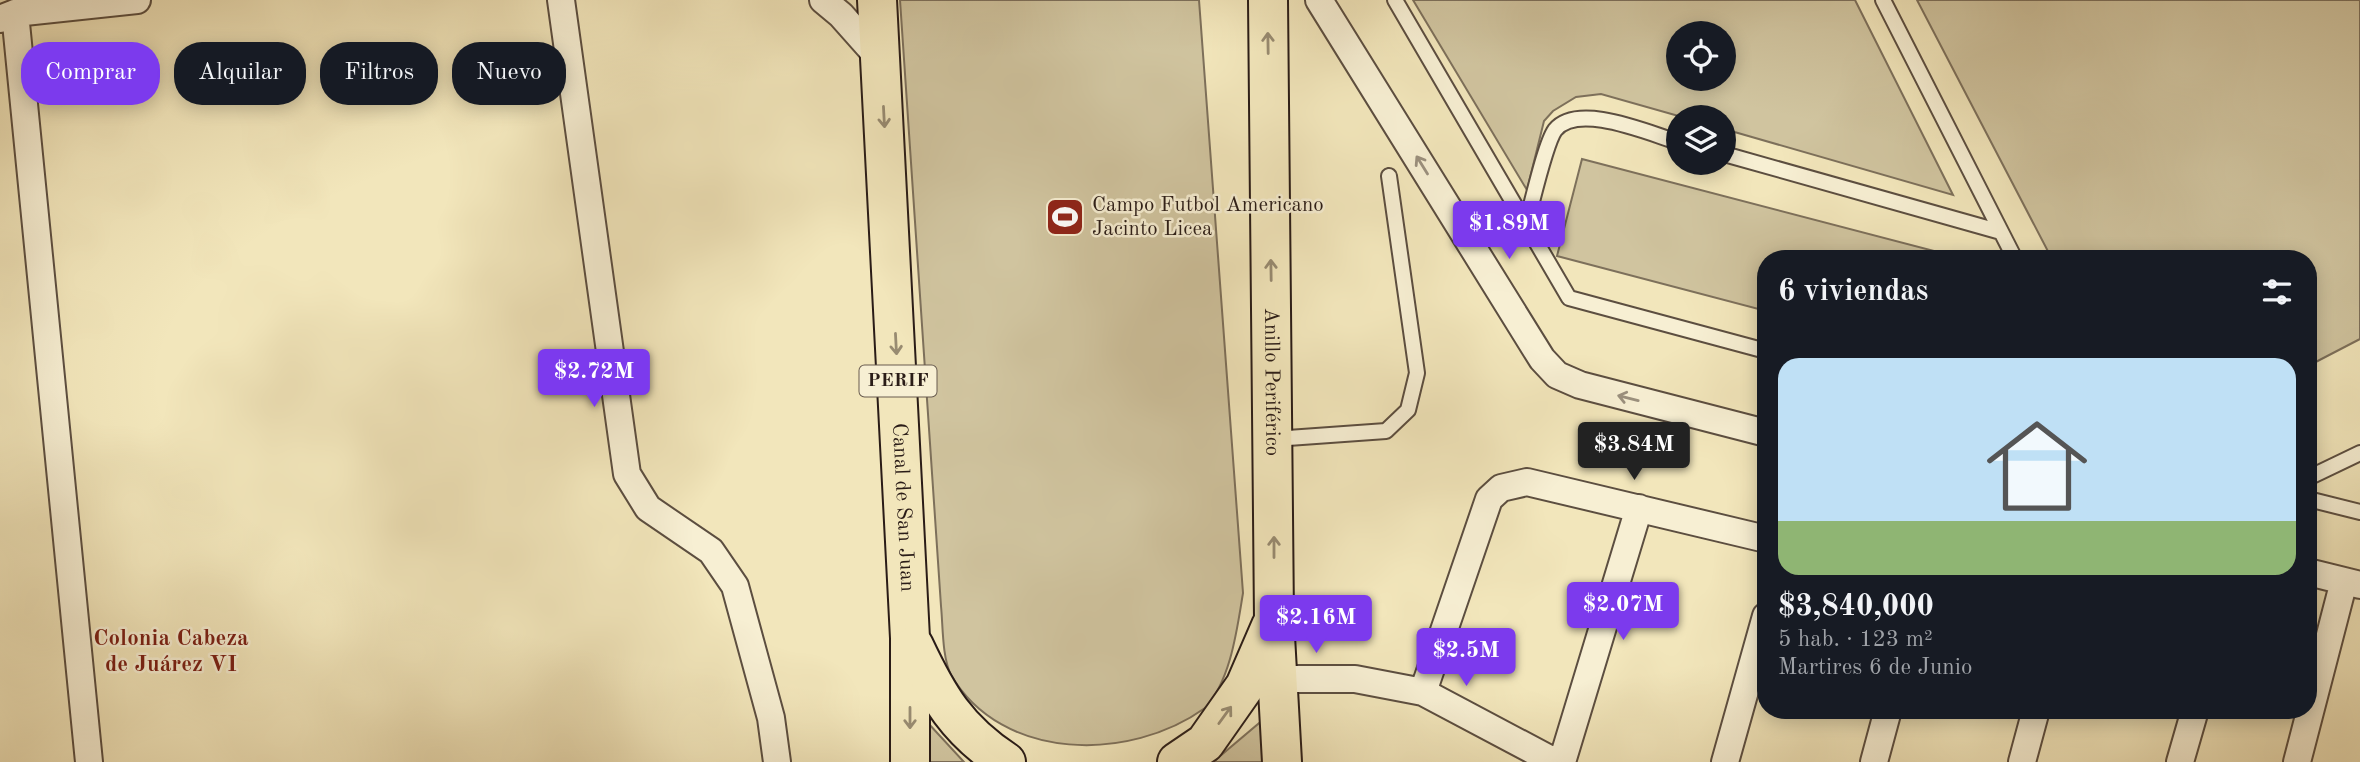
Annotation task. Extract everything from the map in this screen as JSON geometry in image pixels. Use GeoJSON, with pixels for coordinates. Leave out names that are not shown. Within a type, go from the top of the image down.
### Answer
{"type":"FeatureCollection","features":[{"type":"Feature","properties":{"kind":"main road","name":"Canal de San Juan"},"geometry":{"type":"LineString","coordinates":[[877,0],[910,638],[910,762]]}},
{"type":"Feature","properties":{"kind":"main road","name":"Anillo Periférico"},"geometry":{"type":"LineString","coordinates":[[1268,0],[1274,618],[1282,762]]}},
{"type":"Feature","properties":{"kind":"main road"},"geometry":{"type":"LineString","coordinates":[[1177,762],[1205,743],[1245,686],[1274,618]]}},
{"type":"Feature","properties":{"kind":"main road"},"geometry":{"type":"LineString","coordinates":[[910,638],[940,699],[981,746],[1006,762]]}},
{"type":"Feature","properties":{"kind":"street"},"geometry":{"type":"LineString","coordinates":[[89,762],[8,16],[136,0]]}},
{"type":"Feature","properties":{"kind":"street"},"geometry":{"type":"LineString","coordinates":[[561,0],[627,474],[648,508],[711,551],[735,586],[771,718],[778,762]]}},
{"type":"Feature","properties":{"kind":"street"},"geometry":{"type":"LineString","coordinates":[[823,0],[841,15],[881,60]]}},
{"type":"Feature","properties":{"kind":"street"},"geometry":{"type":"LineString","coordinates":[[1319,0],[1542,359],[1557,375],[1580,385],[1757,431]]}},
{"type":"Feature","properties":{"kind":"street"},"geometry":{"type":"LineString","coordinates":[[1423,692],[1489,499],[1501,488],[1527,482],[1757,537]]}},
{"type":"Feature","properties":{"kind":"street"},"geometry":{"type":"LineString","coordinates":[[1562,762],[1639,508]]}},
{"type":"Feature","properties":{"kind":"street"},"geometry":{"type":"LineString","coordinates":[[2317,574],[2352,583],[2317,697]]}},
{"type":"Feature","properties":{"kind":"street"},"geometry":{"type":"LineString","coordinates":[[1725,762],[1757,648]]}},
{"type":"Feature","properties":{"kind":"street"},"geometry":{"type":"LineString","coordinates":[[1277,679],[1354,679],[1423,692],[1555,762]]}},
{"type":"Feature","properties":{"kind":"street"},"geometry":{"type":"LineString","coordinates":[[1874,762],[1886,719]]}},
{"type":"Feature","properties":{"kind":"street"},"geometry":{"type":"LineString","coordinates":[[2022,762],[2034,719]]}},
{"type":"Feature","properties":{"kind":"street"},"geometry":{"type":"LineString","coordinates":[[2180,762],[2192,719]]}},
{"type":"Feature","properties":{"kind":"street"},"geometry":{"type":"LineString","coordinates":[[2297,762],[2310,719]]}},
{"type":"Feature","properties":{"kind":"lane"},"geometry":{"type":"LineString","coordinates":[[1395,0],[1569,298],[1757,349]]}},
{"type":"Feature","properties":{"kind":"lane"},"geometry":{"type":"LineString","coordinates":[[1883,0],[2010,250]]}},
{"type":"Feature","properties":{"kind":"lane"},"geometry":{"type":"LineString","coordinates":[[1526,224],[1554,131],[1570,118],[1589,117],[1666,139]]}},
{"type":"Feature","properties":{"kind":"lane"},"geometry":{"type":"LineString","coordinates":[[1736,157],[2001,232]]}},
{"type":"Feature","properties":{"kind":"lane"},"geometry":{"type":"LineString","coordinates":[[1273,439],[1386,430],[1408,410],[1417,373],[1389,176]]}},
{"type":"Feature","properties":{"kind":"lane"},"geometry":{"type":"LineString","coordinates":[[2317,474],[2360,453]]}},
{"type":"Feature","properties":{"kind":"lane"},"geometry":{"type":"LineString","coordinates":[[2317,501],[2360,512]]}},
{"type":"Feature","properties":{"kind":"shaded area"},"geometry":{"type":"Polygon","coordinates":[[[900,0],[1199,0],[1243,593],[1232,654],[1214,696],[1205,708],[1175,726],[1141,738],[1105,744],[1069,744],[1034,738],[1002,724],[973,704],[948,668],[944,651],[900,0]]]}},
{"type":"Feature","properties":{"kind":"shaded area"},"geometry":{"type":"Polygon","coordinates":[[[1413,0],[1855,0],[1953,195],[1736,132],[1736,105],[1666,105],[1666,112],[1601,94],[1576,97],[1553,111],[1544,121],[1527,190],[1413,0]]]}},
{"type":"Feature","properties":{"kind":"shaded area"},"geometry":{"type":"Polygon","coordinates":[[[1917,0],[2360,0],[2360,339],[2317,361],[2317,250],[2047,250],[1917,0]]]}},
{"type":"Feature","properties":{"kind":"shaded area"},"geometry":{"type":"Polygon","coordinates":[[[1582,159],[1929,250],[1757,250],[1757,309],[1557,256],[1582,159]]]}},
{"type":"Feature","properties":{"kind":"shaded area"},"geometry":{"type":"Polygon","coordinates":[[[1264,719],[1264,762],[1213,762],[1264,719]]]}},
{"type":"Feature","properties":{"kind":"shaded area"},"geometry":{"type":"Polygon","coordinates":[[[928,723],[964,762],[929,762],[928,723]]]}},
{"type":"Feature","properties":{"kind":"place","name":"Campo Futbol Americano Jacinto Licea"},"geometry":{"type":"Point","coordinates":[1065,217]}},
{"type":"Feature","properties":{"kind":"district","name":"Colonia Cabeza de Juárez VI"},"geometry":{"type":"Point","coordinates":[171,651]}}]}
